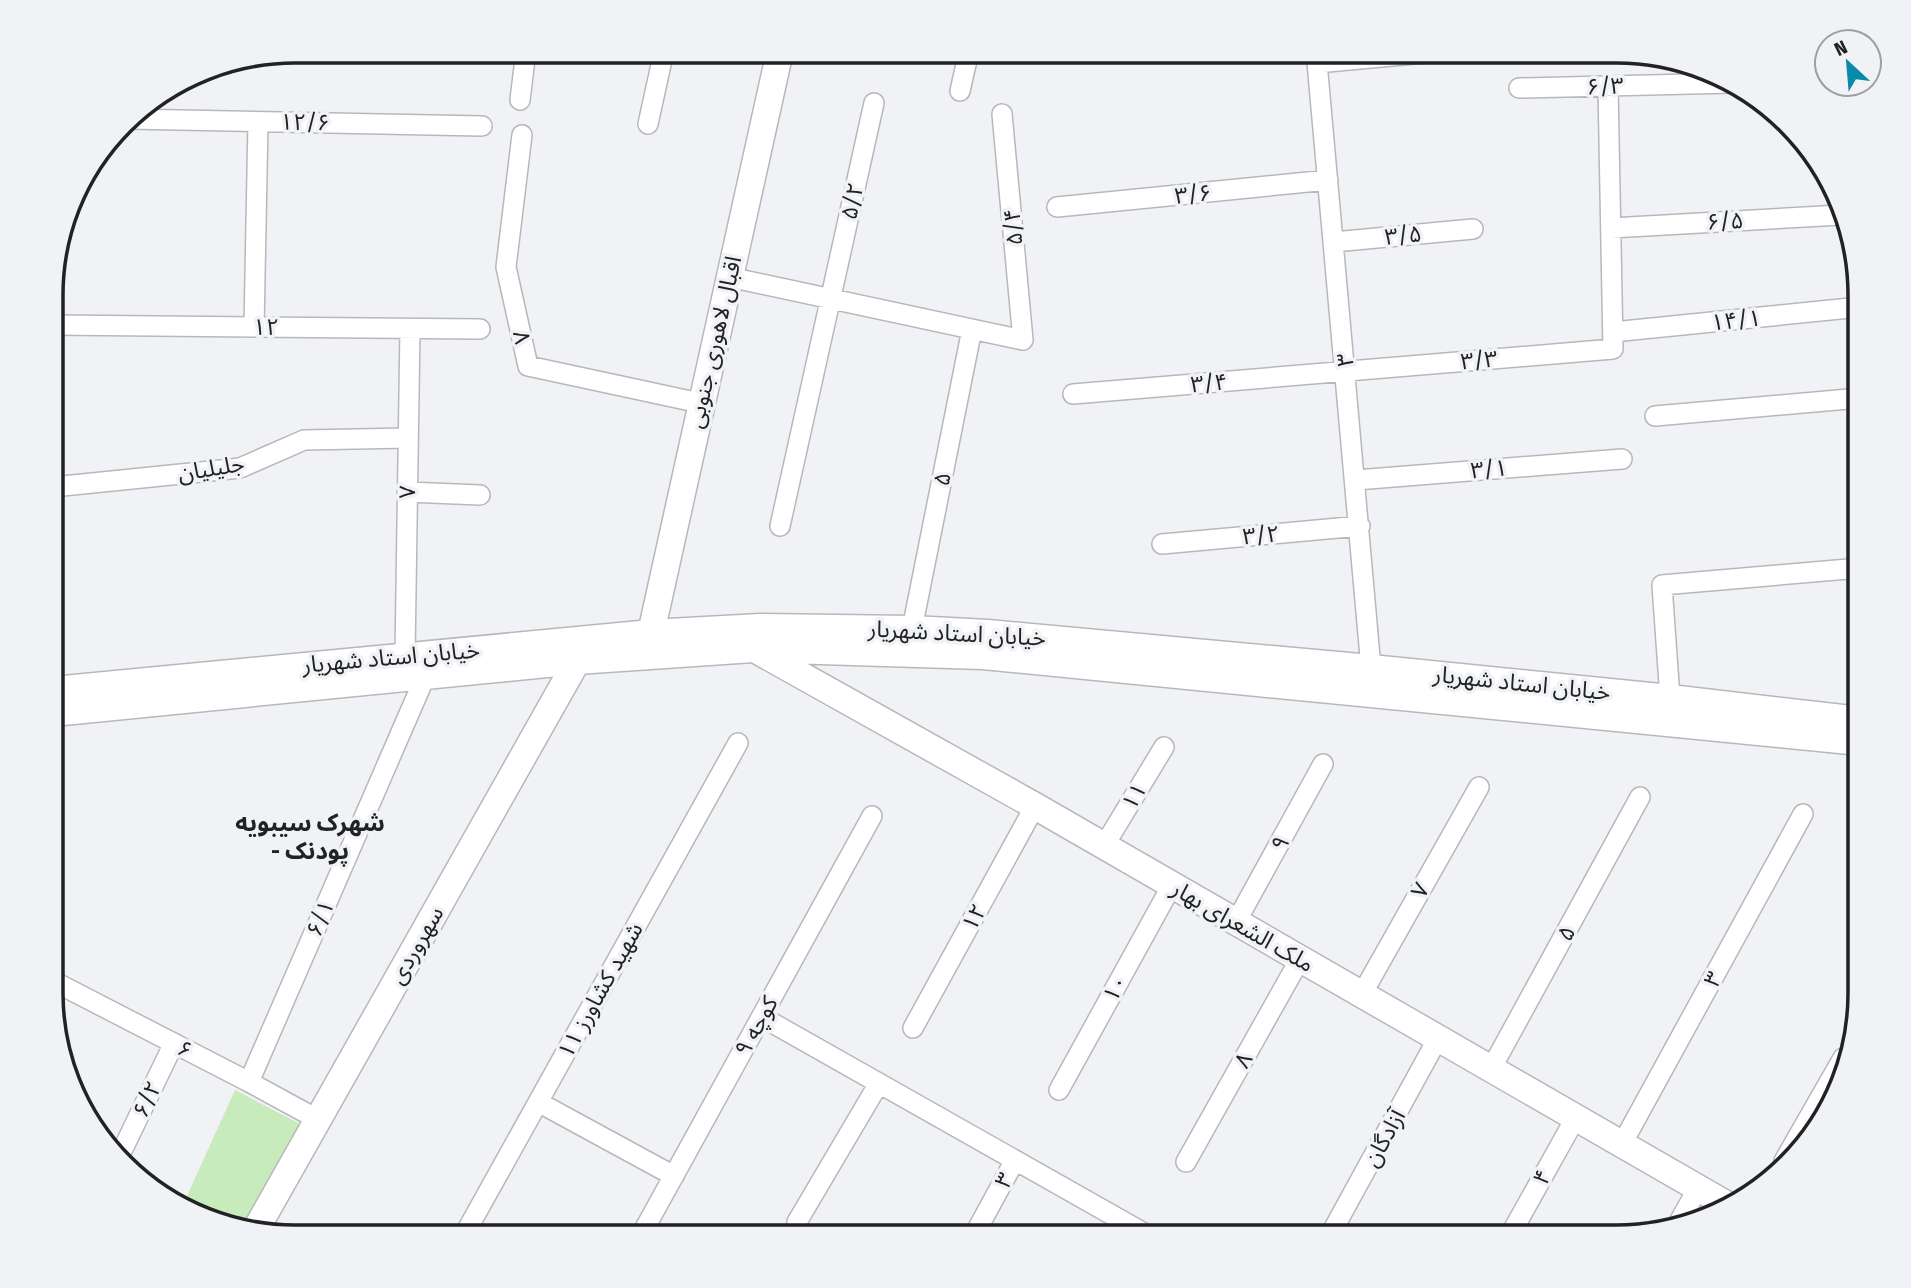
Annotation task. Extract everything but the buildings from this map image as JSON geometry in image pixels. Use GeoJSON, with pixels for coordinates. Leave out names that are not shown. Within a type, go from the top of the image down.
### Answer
{"type":"FeatureCollection","features":[{"type":"Feature","properties":{"kind":"street"},"geometry":{"type":"LineString","coordinates":[[520,100],[525,63]]}},
{"type":"Feature","properties":{"kind":"street"},"geometry":{"type":"LineString","coordinates":[[648,124],[661,63]]}},
{"type":"Feature","properties":{"kind":"street","name":"اقبال لاهوری جنوبی"},"geometry":{"type":"LineString","coordinates":[[651,633],[777,63]]}},
{"type":"Feature","properties":{"kind":"street"},"geometry":{"type":"LineString","coordinates":[[960,91],[966,63]]}},
{"type":"Feature","properties":{"kind":"street","name":"۳"},"geometry":{"type":"LineString","coordinates":[[1318,63],[1371,668]]}},
{"type":"Feature","properties":{"kind":"street","name":"۶/۳"},"geometry":{"type":"LineString","coordinates":[[1519,88],[1710,84]]}},
{"type":"Feature","properties":{"kind":"street"},"geometry":{"type":"LineString","coordinates":[[1608,86],[1613,341]]}},
{"type":"Feature","properties":{"kind":"street","name":"۵/۲"},"geometry":{"type":"LineString","coordinates":[[831,299],[874,103]]}},
{"type":"Feature","properties":{"kind":"street","name":"۵/۴"},"geometry":{"type":"LineString","coordinates":[[972,329],[1023,340],[1002,114]]}},
{"type":"Feature","properties":{"kind":"street","name":"۱۲/۶"},"geometry":{"type":"LineString","coordinates":[[144,119],[482,126]]}},
{"type":"Feature","properties":{"kind":"street"},"geometry":{"type":"LineString","coordinates":[[254,327],[258,121]]}},
{"type":"Feature","properties":{"kind":"street","name":"۸"},"geometry":{"type":"LineString","coordinates":[[522,135],[506,267],[528,366],[700,403]]}},
{"type":"Feature","properties":{"kind":"street","name":"۳/۶"},"geometry":{"type":"LineString","coordinates":[[1057,207],[1328,180]]}},
{"type":"Feature","properties":{"kind":"street","name":"۶/۵"},"geometry":{"type":"LineString","coordinates":[[1611,228],[1833,215]]}},
{"type":"Feature","properties":{"kind":"street","name":"۳/۵"},"geometry":{"type":"LineString","coordinates":[[1334,242],[1473,229]]}},
{"type":"Feature","properties":{"kind":"street"},"geometry":{"type":"LineString","coordinates":[[729,277],[972,329]]}},
{"type":"Feature","properties":{"kind":"street"},"geometry":{"type":"LineString","coordinates":[[780,526],[831,299]]}},
{"type":"Feature","properties":{"kind":"street","name":"۱۴/۱"},"geometry":{"type":"LineString","coordinates":[[1613,341],[1848,309]]}},
{"type":"Feature","properties":{"kind":"street","name":"۱۲"},"geometry":{"type":"LineString","coordinates":[[63,325],[480,329]]}},
{"type":"Feature","properties":{"kind":"street","name":"۷"},"geometry":{"type":"LineString","coordinates":[[405,655],[410,328]]}},
{"type":"Feature","properties":{"kind":"street","name":"۵"},"geometry":{"type":"LineString","coordinates":[[912,628],[972,329]]}},
{"type":"Feature","properties":{"kind":"street","name":"۳/۳"},"geometry":{"type":"LineString","coordinates":[[1346,372],[1613,341]]}},
{"type":"Feature","properties":{"kind":"street","name":"۳/۴"},"geometry":{"type":"LineString","coordinates":[[1073,394],[1346,372]]}},
{"type":"Feature","properties":{"kind":"street"},"geometry":{"type":"LineString","coordinates":[[1655,416],[1848,399]]}},
{"type":"Feature","properties":{"kind":"street","name":"جلیلیان"},"geometry":{"type":"LineString","coordinates":[[63,486],[240,468],[304,440],[408,438]]}},
{"type":"Feature","properties":{"kind":"street","name":"۳/۱"},"geometry":{"type":"LineString","coordinates":[[1356,480],[1622,459]]}},
{"type":"Feature","properties":{"kind":"street"},"geometry":{"type":"LineString","coordinates":[[407,492],[480,495]]}},
{"type":"Feature","properties":{"kind":"street","name":"۳/۲"},"geometry":{"type":"LineString","coordinates":[[1162,544],[1360,526]]}},
{"type":"Feature","properties":{"kind":"street"},"geometry":{"type":"LineString","coordinates":[[1670,698],[1662,585],[1848,569]]}},
{"type":"Feature","properties":{"kind":"street","name":"خیابان استاد شهریار"},"geometry":{"type":"LineString","coordinates":[[63,689],[651,633],[760,626],[912,628],[1371,668],[1848,719]]}},
{"type":"Feature","properties":{"kind":"street","name":"خیابان استاد شهریار"},"geometry":{"type":"LineString","coordinates":[[63,712],[577,661],[753,649],[983,656],[1848,741]]}},
{"type":"Feature","properties":{"kind":"street","name":"ملک الشعرای بهار"},"geometry":{"type":"LineString","coordinates":[[753,649],[1035,806],[1719,1200]]}},
{"type":"Feature","properties":{"kind":"street","name":"سهروردی"},"geometry":{"type":"LineString","coordinates":[[260,1222],[577,661]]}},
{"type":"Feature","properties":{"kind":"street","name":"۶/۱"},"geometry":{"type":"LineString","coordinates":[[249,1082],[425,677]]}},
{"type":"Feature","properties":{"kind":"street","name":"۱۱ شهید کشاورز"},"geometry":{"type":"LineString","coordinates":[[470,1225],[737,743]]}},
{"type":"Feature","properties":{"kind":"street","name":"۱۱"},"geometry":{"type":"LineString","coordinates":[[1104,846],[1164,747]]}},
{"type":"Feature","properties":{"kind":"street","name":"۹"},"geometry":{"type":"LineString","coordinates":[[1236,922],[1323,764]]}},
{"type":"Feature","properties":{"kind":"street","name":"۷"},"geometry":{"type":"LineString","coordinates":[[1362,994],[1479,786]]}},
{"type":"Feature","properties":{"kind":"street","name":"۵"},"geometry":{"type":"LineString","coordinates":[[1492,1069],[1640,797]]}},
{"type":"Feature","properties":{"kind":"street","name":"۱۲"},"geometry":{"type":"LineString","coordinates":[[913,1028],[1035,806]]}},
{"type":"Feature","properties":{"kind":"street","name":"۳"},"geometry":{"type":"LineString","coordinates":[[1622,1144],[1803,814]]}},
{"type":"Feature","properties":{"kind":"street","name":"کوچه ۹"},"geometry":{"type":"LineString","coordinates":[[647,1225],[872,816]]}},
{"type":"Feature","properties":{"kind":"street","name":"۱۰"},"geometry":{"type":"LineString","coordinates":[[1059,1090],[1172,885]]}},
{"type":"Feature","properties":{"kind":"street","name":"۸"},"geometry":{"type":"LineString","coordinates":[[1186,1161],[1300,959]]}},
{"type":"Feature","properties":{"kind":"street","name":"۶"},"geometry":{"type":"LineString","coordinates":[[63,986],[317,1119]]}},
{"type":"Feature","properties":{"kind":"street"},"geometry":{"type":"LineString","coordinates":[[762,1017],[1130,1225]]}},
{"type":"Feature","properties":{"kind":"street","name":"آزادگان"},"geometry":{"type":"LineString","coordinates":[[1336,1225],[1438,1038]]}},
{"type":"Feature","properties":{"kind":"street","name":"۶/۲"},"geometry":{"type":"LineString","coordinates":[[124,1149],[174,1044]]}},
{"type":"Feature","properties":{"kind":"street"},"geometry":{"type":"LineString","coordinates":[[1799,1134],[1831,1080]]}},
{"type":"Feature","properties":{"kind":"street"},"geometry":{"type":"LineString","coordinates":[[797,1222],[879,1083]]}},
{"type":"Feature","properties":{"kind":"street"},"geometry":{"type":"LineString","coordinates":[[538,1102],[674,1176]]}},
{"type":"Feature","properties":{"kind":"street","name":"۴"},"geometry":{"type":"LineString","coordinates":[[1516,1225],[1576,1117]]}},
{"type":"Feature","properties":{"kind":"street","name":"۳"},"geometry":{"type":"LineString","coordinates":[[980,1225],[1015,1160]]}},
{"type":"Feature","properties":{"kind":"street"},"geometry":{"type":"LineString","coordinates":[[1683,1215],[1698,1188]]}},
{"type":"Feature","properties":{"kind":"green space"},"geometry":{"type":"Polygon","coordinates":[[[235,1090],[304,1126],[251,1221],[221,1213],[186,1197],[235,1090]]]}},
{"type":"Feature","properties":{"kind":"district","name":"شهرک سیبویه - پودنک"},"geometry":{"type":"Point","coordinates":[310,837]}}]}
